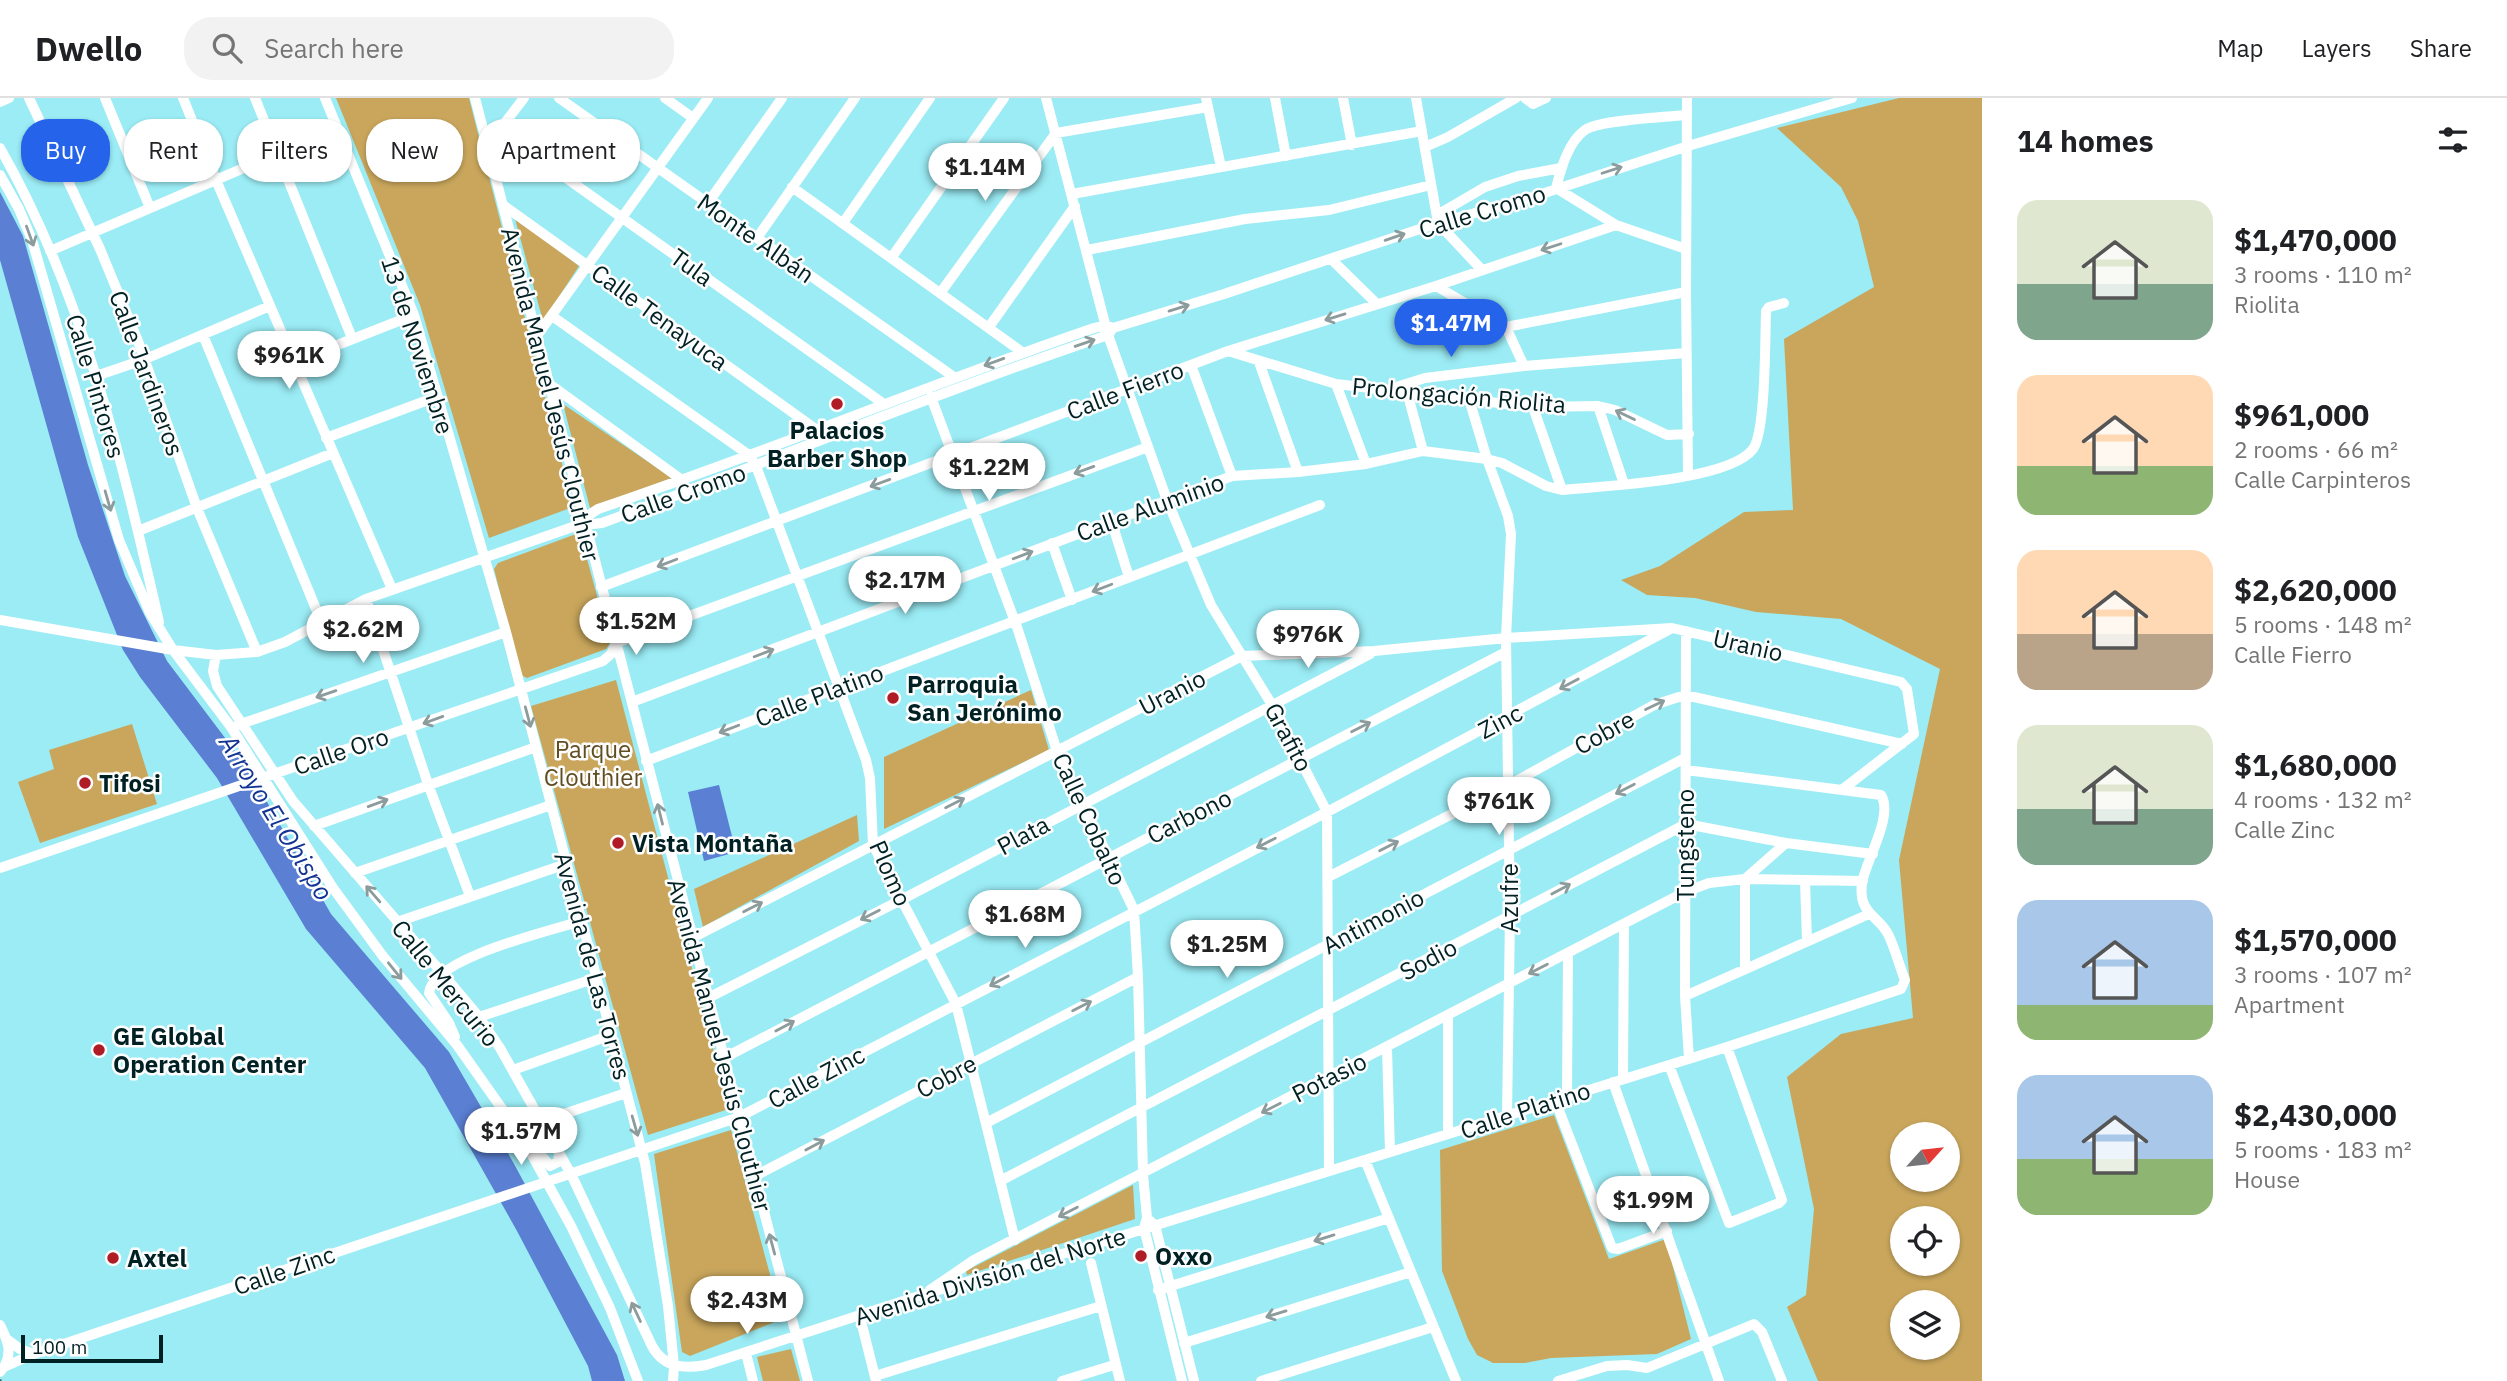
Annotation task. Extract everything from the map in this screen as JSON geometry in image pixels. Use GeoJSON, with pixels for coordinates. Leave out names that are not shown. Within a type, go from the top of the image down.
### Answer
{"type":"FeatureCollection","features":[{"type":"Feature","properties":{"kind":"street"},"geometry":{"type":"LineString","coordinates":[[0,102],[9,98]]}},
{"type":"Feature","properties":{"kind":"street","name":"Calle Jardineros"},"geometry":{"type":"LineString","coordinates":[[29,98],[133,330],[197,508],[257,652]]}},
{"type":"Feature","properties":{"kind":"street"},"geometry":{"type":"LineString","coordinates":[[105,98],[150,208]]}},
{"type":"Feature","properties":{"kind":"street"},"geometry":{"type":"LineString","coordinates":[[183,98],[191,119]]}},
{"type":"Feature","properties":{"kind":"street"},"geometry":{"type":"LineString","coordinates":[[255,98],[263,119]]}},
{"type":"Feature","properties":{"kind":"street","name":"13 de Noviembre"},"geometry":{"type":"LineString","coordinates":[[325,98],[333,119]]}},
{"type":"Feature","properties":{"kind":"street","name":"Avenida Manuel Jesús Clouthier"},"geometry":{"type":"LineString","coordinates":[[475,98],[480,119]]}},
{"type":"Feature","properties":{"kind":"street"},"geometry":{"type":"LineString","coordinates":[[509,119],[524,98]]}},
{"type":"Feature","properties":{"kind":"street","name":"Monte Albán"},"geometry":{"type":"LineString","coordinates":[[559,98],[954,377]]}},
{"type":"Feature","properties":{"kind":"street"},"geometry":{"type":"LineString","coordinates":[[665,98],[693,118]]}},
{"type":"Feature","properties":{"kind":"street"},"geometry":{"type":"LineString","coordinates":[[536,337],[708,98]]}},
{"type":"Feature","properties":{"kind":"street"},"geometry":{"type":"LineString","coordinates":[[708,203],[782,98]]}},
{"type":"Feature","properties":{"kind":"street"},"geometry":{"type":"LineString","coordinates":[[757,238],[855,98]]}},
{"type":"Feature","properties":{"kind":"street"},"geometry":{"type":"LineString","coordinates":[[843,223],[930,98]]}},
{"type":"Feature","properties":{"kind":"street"},"geometry":{"type":"LineString","coordinates":[[892,257],[1004,98]]}},
{"type":"Feature","properties":{"kind":"street","name":"Grafito"},"geometry":{"type":"LineString","coordinates":[[1046,98],[1127,390],[1167,500],[1211,605],[1272,705],[1327,812],[1329,1171]]}},
{"type":"Feature","properties":{"kind":"street"},"geometry":{"type":"LineString","coordinates":[[1275,98],[1286,156]]}},
{"type":"Feature","properties":{"kind":"street"},"geometry":{"type":"LineString","coordinates":[[1343,98],[1352,145]]}},
{"type":"Feature","properties":{"kind":"street"},"geometry":{"type":"LineString","coordinates":[[1416,98],[1437,219],[1482,270]]}},
{"type":"Feature","properties":{"kind":"street"},"geometry":{"type":"LineString","coordinates":[[1425,147],[1516,98]]}},
{"type":"Feature","properties":{"kind":"street"},"geometry":{"type":"LineString","coordinates":[[1525,98],[1533,104],[1546,98]]}},
{"type":"Feature","properties":{"kind":"street"},"geometry":{"type":"LineString","coordinates":[[1687,98],[1688,476]]}},
{"type":"Feature","properties":{"kind":"street","name":"Calle Cromo"},"geometry":{"type":"LineString","coordinates":[[1109,329],[602,523],[584,523],[589,515],[598,509],[682,481],[1023,352],[1109,329],[1331,259],[1437,219],[1556,188],[1852,98]]}},
{"type":"Feature","properties":{"kind":"street"},"geometry":{"type":"LineString","coordinates":[[941,292],[1055,133],[1207,102],[1221,167]]}},
{"type":"Feature","properties":{"kind":"street"},"geometry":{"type":"LineString","coordinates":[[1686,249],[1616,225],[1556,188],[1561,168],[1579,135],[1591,127],[1687,115]]}},
{"type":"Feature","properties":{"kind":"street"},"geometry":{"type":"LineString","coordinates":[[1072,194],[1422,131]]}},
{"type":"Feature","properties":{"kind":"street","name":"Calle Pintores"},"geometry":{"type":"LineString","coordinates":[[0,148],[50,251],[96,376],[138,531],[162,635]]}},
{"type":"Feature","properties":{"kind":"street","name":"13 de Noviembre"},"geometry":{"type":"LineString","coordinates":[[352,164],[414,315],[485,556]]}},
{"type":"Feature","properties":{"kind":"street"},"geometry":{"type":"LineString","coordinates":[[1437,219],[1485,187],[1518,176],[1561,168]]}},
{"type":"Feature","properties":{"kind":"street"},"geometry":{"type":"LineString","coordinates":[[0,175],[15,198],[32,240],[119,540],[139,591],[162,635],[265,777],[333,888],[375,946],[457,1045],[522,1138],[541,1182],[610,1308],[638,1381]]}},
{"type":"Feature","properties":{"kind":"street"},"geometry":{"type":"LineString","coordinates":[[50,251],[211,182]]}},
{"type":"Feature","properties":{"kind":"street"},"geometry":{"type":"LineString","coordinates":[[217,182],[392,589]]}},
{"type":"Feature","properties":{"kind":"street"},"geometry":{"type":"LineString","coordinates":[[289,182],[352,338]]}},
{"type":"Feature","properties":{"kind":"street","name":"Avenida Manuel Jesús Clouthier"},"geometry":{"type":"LineString","coordinates":[[497,182],[808,1381]]}},
{"type":"Feature","properties":{"kind":"street","name":"Tula"},"geometry":{"type":"LineString","coordinates":[[573,182],[884,404]]}},
{"type":"Feature","properties":{"kind":"street"},"geometry":{"type":"LineString","coordinates":[[1087,250],[1245,219],[1329,210],[1431,185]]}},
{"type":"Feature","properties":{"kind":"street"},"geometry":{"type":"LineString","coordinates":[[792,187],[1023,352]]}},
{"type":"Feature","properties":{"kind":"street","name":"Calle Tenayuca"},"geometry":{"type":"LineString","coordinates":[[503,205],[817,430]]}},
{"type":"Feature","properties":{"kind":"street"},"geometry":{"type":"LineString","coordinates":[[989,327],[1075,206]]}},
{"type":"Feature","properties":{"kind":"street","name":"Calle Fierro"},"geometry":{"type":"LineString","coordinates":[[601,587],[1228,351],[1436,286],[1616,225]]}},
{"type":"Feature","properties":{"kind":"street"},"geometry":{"type":"LineString","coordinates":[[1331,259],[1377,304]]}},
{"type":"Feature","properties":{"kind":"street"},"geometry":{"type":"LineString","coordinates":[[1436,286],[1506,327],[1524,366]]}},
{"type":"Feature","properties":{"kind":"street"},"geometry":{"type":"LineString","coordinates":[[1506,327],[1686,292]]}},
{"type":"Feature","properties":{"kind":"street","name":"Calle Aluminio"},"geometry":{"type":"LineString","coordinates":[[632,702],[1232,476],[1366,464],[1423,451],[1486,459],[1513,468],[1546,486],[1562,490],[1688,476],[1728,466],[1753,448],[1758,438],[1763,398],[1766,311],[1769,307],[1784,303]]}},
{"type":"Feature","properties":{"kind":"street"},"geometry":{"type":"LineString","coordinates":[[96,376],[143,360],[270,306]]}},
{"type":"Feature","properties":{"kind":"street"},"geometry":{"type":"LineString","coordinates":[[293,362],[414,315]]}},
{"type":"Feature","properties":{"kind":"street"},"geometry":{"type":"LineString","coordinates":[[552,317],[749,455]]}},
{"type":"Feature","properties":{"kind":"street"},"geometry":{"type":"LineString","coordinates":[[203,335],[321,621]]}},
{"type":"Feature","properties":{"kind":"street","name":"Prolongación Riolita"},"geometry":{"type":"LineString","coordinates":[[1228,351],[1336,384],[1533,407],[1598,405],[1615,410],[1667,435],[1689,434]]}},
{"type":"Feature","properties":{"kind":"street"},"geometry":{"type":"LineString","coordinates":[[1388,390],[1416,379],[1524,366],[1686,353]]}},
{"type":"Feature","properties":{"kind":"street"},"geometry":{"type":"LineString","coordinates":[[1259,362],[1298,472]]}},
{"type":"Feature","properties":{"kind":"street"},"geometry":{"type":"LineString","coordinates":[[1191,365],[1232,476]]}},
{"type":"Feature","properties":{"kind":"street"},"geometry":{"type":"LineString","coordinates":[[548,383],[682,481]]}},
{"type":"Feature","properties":{"kind":"street"},"geometry":{"type":"LineString","coordinates":[[1336,384],[1366,464]]}},
{"type":"Feature","properties":{"kind":"street"},"geometry":{"type":"LineString","coordinates":[[1407,392],[1423,451]]}},
{"type":"Feature","properties":{"kind":"street"},"geometry":{"type":"LineString","coordinates":[[327,438],[436,397]]}},
{"type":"Feature","properties":{"kind":"street","name":"Calle Cobalto"},"geometry":{"type":"LineString","coordinates":[[931,397],[995,565],[1056,751],[1134,910],[1143,1174],[1149,1224]]}},
{"type":"Feature","properties":{"kind":"street","name":"Azufre"},"geometry":{"type":"LineString","coordinates":[[1469,399],[1486,459],[1504,502],[1511,534],[1506,638],[1510,916],[1507,1116]]}},
{"type":"Feature","properties":{"kind":"street"},"geometry":{"type":"LineString","coordinates":[[1598,405],[1624,484]]}},
{"type":"Feature","properties":{"kind":"street"},"geometry":{"type":"LineString","coordinates":[[1533,407],[1562,490]]}},
{"type":"Feature","properties":{"kind":"street"},"geometry":{"type":"LineString","coordinates":[[603,661],[611,654],[616,643],[1148,447]]}},
{"type":"Feature","properties":{"kind":"street"},"geometry":{"type":"LineString","coordinates":[[138,531],[333,453]]}},
{"type":"Feature","properties":{"kind":"street","name":"Plomo"},"geometry":{"type":"LineString","coordinates":[[749,455],[778,521],[868,769],[873,845],[956,1004],[1015,1240]]}},
{"type":"Feature","properties":{"kind":"street","name":"Calle Platino"},"geometry":{"type":"LineString","coordinates":[[646,761],[1320,505]]}},
{"type":"Feature","properties":{"kind":"street"},"geometry":{"type":"LineString","coordinates":[[0,620],[173,650],[216,654],[257,652],[285,642],[366,599],[584,523]]}},
{"type":"Feature","properties":{"kind":"street"},"geometry":{"type":"LineString","coordinates":[[1112,523],[1129,577]]}},
{"type":"Feature","properties":{"kind":"street"},"geometry":{"type":"LineString","coordinates":[[1052,543],[1072,600]]}},
{"type":"Feature","properties":{"kind":"street","name":"Avenida de Las Torres"},"geometry":{"type":"LineString","coordinates":[[485,556],[642,1151],[661,1256],[674,1366],[673,1381]]}},
{"type":"Feature","properties":{"kind":"street"},"geometry":{"type":"LineString","coordinates":[[366,599],[428,785],[470,896]]}},
{"type":"Feature","properties":{"kind":"street","name":"Uranio"},"geometry":{"type":"LineString","coordinates":[[692,938],[1242,656],[1374,652],[1506,638],[1672,628],[1897,680],[1905,685],[1914,734],[1902,744]]}},
{"type":"Feature","properties":{"kind":"street","name":"Zinc"},"geometry":{"type":"LineString","coordinates":[[1327,812],[1672,628]]}},
{"type":"Feature","properties":{"kind":"street","name":"Tungsteno"},"geometry":{"type":"LineString","coordinates":[[1686,631],[1685,996],[1689,1059]]}},
{"type":"Feature","properties":{"kind":"street"},"geometry":{"type":"LineString","coordinates":[[231,727],[506,632]]}},
{"type":"Feature","properties":{"kind":"street","name":"Plata"},"geometry":{"type":"LineString","coordinates":[[708,998],[1374,652]]}},
{"type":"Feature","properties":{"kind":"street","name":"Carbono"},"geometry":{"type":"LineString","coordinates":[[724,1058],[1506,652]]}},
{"type":"Feature","properties":{"kind":"street","name":"Calle Mercurio"},"geometry":{"type":"LineString","coordinates":[[216,654],[213,671],[216,686],[243,723],[265,777],[293,801],[479,1017],[513,1070],[571,1174],[652,1346],[660,1357],[674,1366]]}},
{"type":"Feature","properties":{"kind":"street"},"geometry":{"type":"LineString","coordinates":[[603,661],[615,664],[625,678]]}},
{"type":"Feature","properties":{"kind":"street","name":"Calle Oro"},"geometry":{"type":"LineString","coordinates":[[0,868],[603,661]]}},
{"type":"Feature","properties":{"kind":"street"},"geometry":{"type":"LineString","coordinates":[[1685,695],[1902,744]]}},
{"type":"Feature","properties":{"kind":"street","name":"Cobre"},"geometry":{"type":"LineString","coordinates":[[1328,877],[1509,785],[1654,705],[1685,695]]}},
{"type":"Feature","properties":{"kind":"street"},"geometry":{"type":"LineString","coordinates":[[1843,789],[1902,744]]}},
{"type":"Feature","properties":{"kind":"street"},"geometry":{"type":"LineString","coordinates":[[314,826],[536,747]]}},
{"type":"Feature","properties":{"kind":"street"},"geometry":{"type":"LineString","coordinates":[[1685,764],[1881,795],[1884,805],[1873,854],[1863,881],[1864,901],[1869,914],[1685,996]]}},
{"type":"Feature","properties":{"kind":"street","name":"Antimonio"},"geometry":{"type":"LineString","coordinates":[[986,1123],[1509,849],[1685,764]]}},
{"type":"Feature","properties":{"kind":"street"},"geometry":{"type":"LineString","coordinates":[[283,808],[293,801]]}},
{"type":"Feature","properties":{"kind":"street"},"geometry":{"type":"LineString","coordinates":[[355,873],[551,805]]}},
{"type":"Feature","properties":{"kind":"street","name":"Calle Zinc"},"geometry":{"type":"LineString","coordinates":[[2,1370],[34,1354],[739,1117],[1327,812]]}},
{"type":"Feature","properties":{"kind":"street"},"geometry":{"type":"LineString","coordinates":[[1686,824],[1786,843],[1873,854]]}},
{"type":"Feature","properties":{"kind":"street","name":"Sodio"},"geometry":{"type":"LineString","coordinates":[[1000,1181],[1686,824]]}},
{"type":"Feature","properties":{"kind":"street"},"geometry":{"type":"LineString","coordinates":[[1745,968],[1745,879],[1786,843]]}},
{"type":"Feature","properties":{"kind":"street"},"geometry":{"type":"LineString","coordinates":[[397,922],[566,864]]}},
{"type":"Feature","properties":{"kind":"street","name":"Potasio"},"geometry":{"type":"LineString","coordinates":[[922,1295],[960,1268],[1685,892],[1709,883],[1745,879],[1863,881]]}},
{"type":"Feature","properties":{"kind":"street"},"geometry":{"type":"LineString","coordinates":[[1805,881],[1807,941]]}},
{"type":"Feature","properties":{"kind":"street","name":"Calle Platino"},"geometry":{"type":"LineString","coordinates":[[1149,1224],[1507,1116],[1896,991],[1903,986],[1905,980],[1888,936],[1869,914]]}},
{"type":"Feature","properties":{"kind":"street"},"geometry":{"type":"LineString","coordinates":[[457,1045],[449,1023],[429,993],[431,985],[449,968],[466,958],[581,921]]}},
{"type":"Feature","properties":{"kind":"street"},"geometry":{"type":"LineString","coordinates":[[1623,924],[1618,1080],[1704,1344],[1719,1381]]}},
{"type":"Feature","properties":{"kind":"street"},"geometry":{"type":"LineString","coordinates":[[1567,1096],[1568,953]]}},
{"type":"Feature","properties":{"kind":"street","name":"Cobre"},"geometry":{"type":"LineString","coordinates":[[755,1176],[1138,976]]}},
{"type":"Feature","properties":{"kind":"street"},"geometry":{"type":"LineString","coordinates":[[479,1017],[596,978]]}},
{"type":"Feature","properties":{"kind":"street"},"geometry":{"type":"LineString","coordinates":[[1448,1016],[1448,1134]]}},
{"type":"Feature","properties":{"kind":"street"},"geometry":{"type":"LineString","coordinates":[[513,1070],[611,1035]]}},
{"type":"Feature","properties":{"kind":"street"},"geometry":{"type":"LineString","coordinates":[[1669,1065],[1729,1223],[1782,1200],[1727,1047]]}},
{"type":"Feature","properties":{"kind":"street"},"geometry":{"type":"LineString","coordinates":[[1387,1048],[1390,1152]]}},
{"type":"Feature","properties":{"kind":"street"},"geometry":{"type":"LineString","coordinates":[[540,1122],[626,1093]]}},
{"type":"Feature","properties":{"kind":"street"},"geometry":{"type":"LineString","coordinates":[[1555,1100],[1612,1248],[1618,1249],[1668,1231]]}},
{"type":"Feature","properties":{"kind":"street"},"geometry":{"type":"LineString","coordinates":[[522,1138],[532,1142],[550,1166],[555,1165],[559,1154]]}},
{"type":"Feature","properties":{"kind":"street"},"geometry":{"type":"LineString","coordinates":[[1365,1160],[1456,1381]]}},
{"type":"Feature","properties":{"kind":"street"},"geometry":{"type":"LineString","coordinates":[[1158,1290],[1389,1218]]}},
{"type":"Feature","properties":{"kind":"street"},"geometry":{"type":"LineString","coordinates":[[1149,1224],[1170,1286],[1194,1381]]}},
{"type":"Feature","properties":{"kind":"street"},"geometry":{"type":"LineString","coordinates":[[1149,1224],[1158,1290],[1182,1381]]}},
{"type":"Feature","properties":{"kind":"street","name":"Avenida División del Norte"},"geometry":{"type":"LineString","coordinates":[[674,1366],[691,1368],[746,1353],[1149,1224]]}},
{"type":"Feature","properties":{"kind":"street"},"geometry":{"type":"LineString","coordinates":[[1091,1264],[1119,1381]]}},
{"type":"Feature","properties":{"kind":"street"},"geometry":{"type":"LineString","coordinates":[[1184,1343],[1411,1272]]}},
{"type":"Feature","properties":{"kind":"street"},"geometry":{"type":"LineString","coordinates":[[860,1317],[876,1379],[1101,1306]]}},
{"type":"Feature","properties":{"kind":"street"},"geometry":{"type":"LineString","coordinates":[[1558,1381],[1586,1377],[1617,1365],[1647,1368],[1748,1324],[1758,1326],[1782,1381]]}},
{"type":"Feature","properties":{"kind":"street"},"geometry":{"type":"LineString","coordinates":[[0,1325],[8,1340],[20,1349],[34,1354]]}},
{"type":"Feature","properties":{"kind":"street"},"geometry":{"type":"LineString","coordinates":[[1261,1381],[1433,1328]]}},
{"type":"Feature","properties":{"kind":"street"},"geometry":{"type":"LineString","coordinates":[[2,1370],[9,1359],[8,1340]]}},
{"type":"Feature","properties":{"kind":"street"},"geometry":{"type":"LineString","coordinates":[[746,1353],[753,1381]]}},
{"type":"Feature","properties":{"kind":"street"},"geometry":{"type":"LineString","coordinates":[[1062,1381],[1114,1365]]}},
{"type":"Feature","properties":{"kind":"street"},"geometry":{"type":"LineString","coordinates":[[1647,1368],[1652,1381]]}},
{"type":"Feature","properties":{"kind":"green space"},"geometry":{"type":"Polygon","coordinates":[[[336,98],[469,98],[477,129],[477,182],[490,182],[573,507],[489,538],[420,305],[370,182],[463,182],[463,119],[366,119],[366,172],[352,137],[352,119],[345,119],[336,98]]]}},
{"type":"Feature","properties":{"kind":"green space"},"geometry":{"type":"Polygon","coordinates":[[[1899,98],[1982,98],[1982,1381],[1818,1381],[1787,1307],[1806,1295],[1814,1209],[1787,1077],[1841,1034],[1913,1018],[1899,860],[1940,669],[1841,619],[1756,612],[1695,598],[1647,595],[1621,580],[1660,566],[1744,512],[1793,510],[1784,339],[1874,287],[1858,221],[1841,187],[1777,128],[1899,98]]]}},
{"type":"Feature","properties":{"kind":"green space"},"geometry":{"type":"Polygon","coordinates":[[[514,217],[579,266],[543,321],[515,219],[514,217]]]}},
{"type":"Feature","properties":{"kind":"green space"},"geometry":{"type":"Polygon","coordinates":[[[563,404],[672,478],[590,508],[563,404]]]}},
{"type":"Feature","properties":{"kind":"green space","name":"Parque Clouthier"},"geometry":{"type":"Polygon","coordinates":[[[576,534],[581,537],[610,643],[606,649],[527,678],[521,675],[494,569],[498,563],[576,534]]]}},
{"type":"Feature","properties":{"kind":"green space","name":"Parque Clouthier"},"geometry":{"type":"Polygon","coordinates":[[[616,680],[729,1109],[648,1135],[531,706],[616,680]]]}},
{"type":"Feature","properties":{"kind":"green space"},"geometry":{"type":"Polygon","coordinates":[[[1031,690],[1049,750],[884,829],[884,757],[1031,690]]]}},
{"type":"Feature","properties":{"kind":"green space","name":"Tifosi"},"geometry":{"type":"Polygon","coordinates":[[[132,724],[157,804],[40,843],[18,782],[54,769],[49,750],[132,724]]]}},
{"type":"Feature","properties":{"kind":"green space"},"geometry":{"type":"Polygon","coordinates":[[[857,815],[859,841],[703,927],[694,889],[857,815]]]}},
{"type":"Feature","properties":{"kind":"green space"},"geometry":{"type":"Polygon","coordinates":[[[1554,1115],[1609,1259],[1666,1239],[1691,1339],[1657,1354],[1551,1358],[1525,1363],[1493,1363],[1477,1355],[1468,1339],[1442,1271],[1440,1150],[1554,1115]]]}},
{"type":"Feature","properties":{"kind":"green space"},"geometry":{"type":"Polygon","coordinates":[[[731,1130],[782,1319],[690,1356],[682,1352],[654,1154],[731,1130]]]}},
{"type":"Feature","properties":{"kind":"green space"},"geometry":{"type":"Polygon","coordinates":[[[1133,1185],[1135,1219],[967,1275],[966,1271],[1133,1185]]]}},
{"type":"Feature","properties":{"kind":"green space"},"geometry":{"type":"Polygon","coordinates":[[[791,1349],[800,1381],[763,1381],[757,1357],[791,1349]]]}},
{"type":"Feature","properties":{"kind":"water"},"geometry":{"type":"Polygon","coordinates":[[[0,192],[23,236],[88,465],[125,576],[167,661],[247,767],[331,914],[449,1052],[513,1162],[617,1355],[625,1381],[592,1381],[588,1366],[517,1231],[425,1068],[306,929],[217,778],[140,677],[123,650],[78,537],[0,260],[0,192]]]}},
{"type":"Feature","properties":{"kind":"water"},"geometry":{"type":"Polygon","coordinates":[[[719,785],[736,852],[704,861],[688,792],[719,785]]]}},
{"type":"Feature","properties":{"kind":"place","name":"Palacios Barber Shop"},"geometry":{"type":"Point","coordinates":[837,404]}},
{"type":"Feature","properties":{"kind":"place","name":"Parroquia San Jerónimo"},"geometry":{"type":"Point","coordinates":[893,698]}},
{"type":"Feature","properties":{"kind":"place","name":"Tifosi"},"geometry":{"type":"Point","coordinates":[85,783]}},
{"type":"Feature","properties":{"kind":"place","name":"Vista Montaña"},"geometry":{"type":"Point","coordinates":[618,843]}},
{"type":"Feature","properties":{"kind":"place","name":"GE Global Operation Center"},"geometry":{"type":"Point","coordinates":[99,1050]}},
{"type":"Feature","properties":{"kind":"place","name":"Oxxo"},"geometry":{"type":"Point","coordinates":[1141,1256]}},
{"type":"Feature","properties":{"kind":"place","name":"Axtel"},"geometry":{"type":"Point","coordinates":[113,1258]}},
{"type":"Feature","properties":{"kind":"water label","name":"Arroyo El Obispo"},"geometry":{"type":"Point","coordinates":[277,817]}}]}
